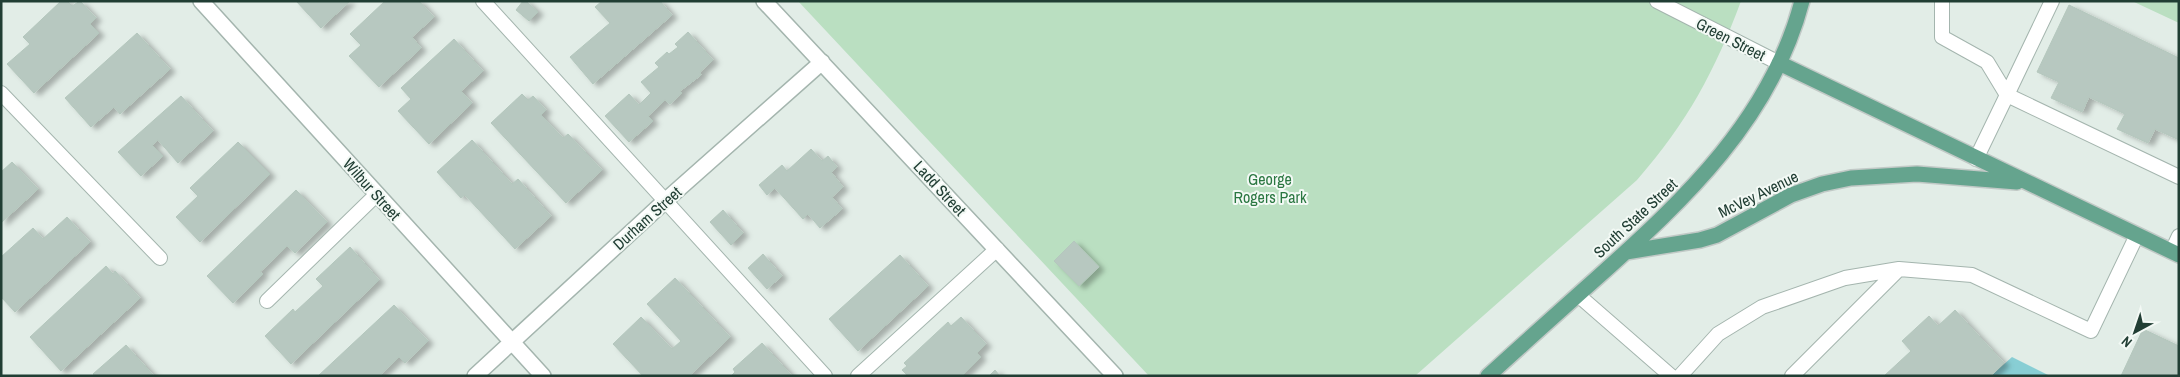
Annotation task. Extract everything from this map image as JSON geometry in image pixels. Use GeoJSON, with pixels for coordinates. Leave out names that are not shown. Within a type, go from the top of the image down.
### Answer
{"type":"FeatureCollection","features":[{"type":"Feature","properties":{"kind":"main road","name":"South State Street"},"geometry":{"type":"LineString","coordinates":[[1488,376],[1626,252],[1714,164],[1745,124],[1780,63],[1802,1]]}},
{"type":"Feature","properties":{"kind":"main road","name":"McVey Avenue"},"geometry":{"type":"LineString","coordinates":[[1780,63],[1976,159],[2175,253]]}},
{"type":"Feature","properties":{"kind":"main road","name":"McVey Avenue"},"geometry":{"type":"LineString","coordinates":[[1626,252],[1700,240],[1717,235],[1791,195],[1822,184],[1851,178],[1917,174],[2027,183]]}},
{"type":"Feature","properties":{"kind":"street","name":"Wilbur Street"},"geometry":{"type":"LineString","coordinates":[[201,1],[543,376]]}},
{"type":"Feature","properties":{"kind":"street","name":"Ladd Street"},"geometry":{"type":"LineString","coordinates":[[764,1],[1114,376]]}},
{"type":"Feature","properties":{"kind":"street","name":"Durham Street"},"geometry":{"type":"LineString","coordinates":[[475,376],[666,201],[822,62]]}},
{"type":"Feature","properties":{"kind":"lane"},"geometry":{"type":"LineString","coordinates":[[483,1],[825,376]]}},
{"type":"Feature","properties":{"kind":"lane","name":"Green Street"},"geometry":{"type":"LineString","coordinates":[[1657,1],[1780,63]]}},
{"type":"Feature","properties":{"kind":"lane"},"geometry":{"type":"LineString","coordinates":[[1942,1],[1942,37],[1987,62],[2007,95],[2179,177]]}},
{"type":"Feature","properties":{"kind":"lane"},"geometry":{"type":"LineString","coordinates":[[1976,159],[2052,1]]}},
{"type":"Feature","properties":{"kind":"lane"},"geometry":{"type":"LineString","coordinates":[[1,93],[160,258]]}},
{"type":"Feature","properties":{"kind":"lane"},"geometry":{"type":"LineString","coordinates":[[267,301],[376,194]]}},
{"type":"Feature","properties":{"kind":"lane"},"geometry":{"type":"LineString","coordinates":[[1680,376],[1718,334],[1762,307],[1844,278],[1899,269],[1972,275],[2091,332],[2137,236]]}},
{"type":"Feature","properties":{"kind":"lane"},"geometry":{"type":"LineString","coordinates":[[2175,253],[2179,236]]}},
{"type":"Feature","properties":{"kind":"lane"},"geometry":{"type":"LineString","coordinates":[[858,376],[997,249]]}},
{"type":"Feature","properties":{"kind":"lane"},"geometry":{"type":"LineString","coordinates":[[1792,376],[1899,269]]}},
{"type":"Feature","properties":{"kind":"lane"},"geometry":{"type":"LineString","coordinates":[[1578,295],[1671,376]]}},
{"type":"Feature","properties":{"kind":"green space","name":"George Rogers Park"},"geometry":{"type":"Polygon","coordinates":[[[798,1],[1741,1],[1721,50],[1698,95],[1671,138],[1637,180],[1415,376],[1149,376],[798,1]]]}},
{"type":"Feature","properties":{"kind":"green space"},"geometry":{"type":"Polygon","coordinates":[[[2132,1],[2179,1],[2179,23],[2132,1]]]}},
{"type":"Feature","properties":{"kind":"water"},"geometry":{"type":"Polygon","coordinates":[[[2012,357],[2050,376],[1991,376],[2012,357]]]}},
{"type":"Feature","properties":{"kind":"building"},"geometry":{"type":"Polygon","coordinates":[[[61,1],[67,1],[72,6],[80,1],[96,18],[90,24],[99,33],[34,93],[7,64],[30,44],[23,37],[61,1]]]}},
{"type":"Feature","properties":{"kind":"building"},"geometry":{"type":"Polygon","coordinates":[[[296,1],[350,1],[321,28],[296,1]]]}},
{"type":"Feature","properties":{"kind":"building"},"geometry":{"type":"Polygon","coordinates":[[[385,1],[419,1],[434,17],[412,37],[421,48],[379,87],[349,56],[361,45],[350,34],[385,1]]]}},
{"type":"Feature","properties":{"kind":"building"},"geometry":{"type":"Polygon","coordinates":[[[523,1],[526,1],[538,12],[529,21],[516,10],[523,1]]]}},
{"type":"Feature","properties":{"kind":"building"},"geometry":{"type":"Polygon","coordinates":[[[602,1],[660,1],[672,15],[593,84],[570,57],[610,23],[595,7],[602,1]]]}},
{"type":"Feature","properties":{"kind":"building"},"geometry":{"type":"Polygon","coordinates":[[[2069,5],[2179,58],[2179,140],[2155,129],[2148,143],[2117,129],[2125,114],[2089,97],[2082,112],[2051,98],[2059,82],[2037,72],[2069,5]]]}},
{"type":"Feature","properties":{"kind":"building"},"geometry":{"type":"Polygon","coordinates":[[[688,32],[713,60],[700,72],[701,75],[680,91],[682,93],[670,104],[665,100],[648,116],[653,121],[629,142],[605,116],[629,94],[639,105],[651,93],[641,82],[659,67],[655,63],[667,52],[669,54],[678,47],[675,44],[688,32]]]}},
{"type":"Feature","properties":{"kind":"building"},"geometry":{"type":"Polygon","coordinates":[[[137,33],[170,69],[120,114],[114,107],[91,127],[65,98],[137,33]]]}},
{"type":"Feature","properties":{"kind":"building"},"geometry":{"type":"Polygon","coordinates":[[[454,39],[483,71],[461,91],[472,103],[429,144],[398,111],[411,99],[401,88],[454,39]]]}},
{"type":"Feature","properties":{"kind":"building"},"geometry":{"type":"Polygon","coordinates":[[[522,94],[528,100],[533,96],[546,110],[541,115],[563,138],[568,134],[602,170],[566,203],[491,123],[522,94]]]}},
{"type":"Feature","properties":{"kind":"building"},"geometry":{"type":"Polygon","coordinates":[[[181,96],[213,131],[178,163],[158,140],[152,145],[163,156],[141,176],[118,152],[181,96]]]}},
{"type":"Feature","properties":{"kind":"building"},"geometry":{"type":"Polygon","coordinates":[[[472,140],[512,184],[518,179],[551,216],[515,249],[465,195],[461,198],[437,172],[472,140]]]}},
{"type":"Feature","properties":{"kind":"building"},"geometry":{"type":"Polygon","coordinates":[[[238,142],[270,174],[200,242],[176,217],[198,196],[190,188],[238,142]]]}},
{"type":"Feature","properties":{"kind":"building"},"geometry":{"type":"Polygon","coordinates":[[[811,149],[822,161],[828,156],[837,167],[831,172],[843,187],[832,197],[842,209],[820,228],[808,214],[803,219],[775,188],[767,195],[759,185],[782,165],[787,171],[811,149]]]}},
{"type":"Feature","properties":{"kind":"building"},"geometry":{"type":"Polygon","coordinates":[[[12,162],[38,189],[1,223],[1,172],[12,162]]]}},
{"type":"Feature","properties":{"kind":"building"},"geometry":{"type":"Polygon","coordinates":[[[296,190],[327,222],[295,253],[287,246],[260,272],[263,274],[233,303],[207,276],[296,190]]]}},
{"type":"Feature","properties":{"kind":"building"},"geometry":{"type":"Polygon","coordinates":[[[723,210],[743,233],[731,245],[710,222],[723,210]]]}},
{"type":"Feature","properties":{"kind":"building"},"geometry":{"type":"Polygon","coordinates":[[[67,217],[90,242],[15,312],[1,297],[1,257],[33,228],[43,239],[67,217]]]}},
{"type":"Feature","properties":{"kind":"building"},"geometry":{"type":"Polygon","coordinates":[[[1074,241],[1099,267],[1079,286],[1054,261],[1074,241]]]}},
{"type":"Feature","properties":{"kind":"building"},"geometry":{"type":"Polygon","coordinates":[[[350,247],[379,280],[291,364],[265,336],[293,309],[295,312],[323,286],[316,279],[350,247]]]}},
{"type":"Feature","properties":{"kind":"building"},"geometry":{"type":"Polygon","coordinates":[[[763,254],[782,276],[767,289],[748,268],[763,254]]]}},
{"type":"Feature","properties":{"kind":"building"},"geometry":{"type":"Polygon","coordinates":[[[900,255],[928,286],[858,351],[829,319],[900,255]]]}},
{"type":"Feature","properties":{"kind":"building"},"geometry":{"type":"Polygon","coordinates":[[[106,266],[113,274],[115,271],[140,298],[61,371],[30,337],[106,266]]]}},
{"type":"Feature","properties":{"kind":"building"},"geometry":{"type":"Polygon","coordinates":[[[675,278],[730,337],[689,376],[643,376],[613,344],[641,317],[672,349],[681,341],[647,304],[675,278]]]}},
{"type":"Feature","properties":{"kind":"building"},"geometry":{"type":"Polygon","coordinates":[[[394,305],[428,341],[405,363],[399,357],[379,376],[318,376],[394,305]]]}},
{"type":"Feature","properties":{"kind":"building"},"geometry":{"type":"Polygon","coordinates":[[[1955,310],[2004,363],[1991,376],[1884,376],[1911,351],[1902,341],[1929,316],[1938,326],[1955,310]]]}},
{"type":"Feature","properties":{"kind":"building"},"geometry":{"type":"Polygon","coordinates":[[[961,317],[986,344],[977,353],[981,357],[962,376],[908,376],[902,370],[907,366],[904,363],[948,322],[951,326],[961,317]]]}},
{"type":"Feature","properties":{"kind":"building"},"geometry":{"type":"Polygon","coordinates":[[[2143,329],[2179,346],[2179,376],[2121,376],[2143,329]]]}},
{"type":"Feature","properties":{"kind":"building"},"geometry":{"type":"Polygon","coordinates":[[[762,343],[792,376],[731,376],[735,372],[733,369],[762,343]]]}},
{"type":"Feature","properties":{"kind":"building"},"geometry":{"type":"Polygon","coordinates":[[[126,345],[154,376],[95,376],[93,374],[126,345]]]}},
{"type":"Feature","properties":{"kind":"building"},"geometry":{"type":"Polygon","coordinates":[[[995,370],[1000,376],[989,376],[995,370]]]}}]}
